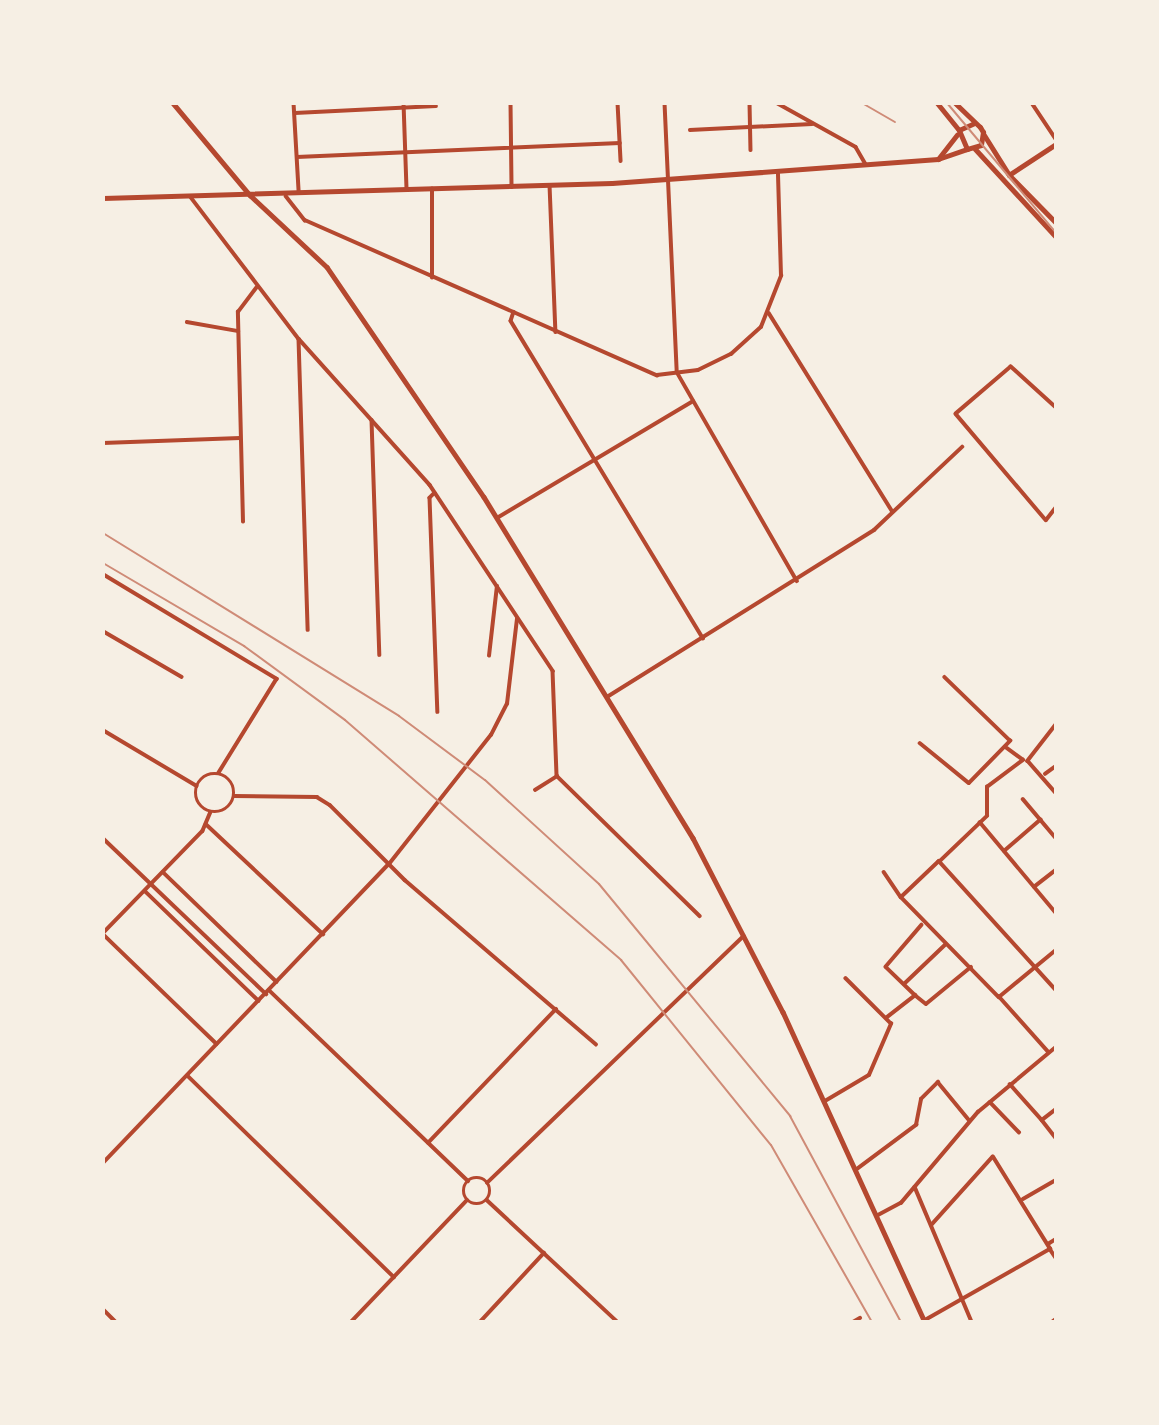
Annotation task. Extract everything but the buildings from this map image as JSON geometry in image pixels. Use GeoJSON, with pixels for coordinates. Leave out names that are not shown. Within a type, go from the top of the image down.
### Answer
{"type":"FeatureCollection","features":[{"type":"Feature","properties":{"kind":"main road"},"geometry":{"type":"LineString","coordinates":[[937,103],[971,149],[1056,237]]}},
{"type":"Feature","properties":{"kind":"main road"},"geometry":{"type":"LineString","coordinates":[[955,103],[984,135],[1009,175],[1056,223]]}},
{"type":"Feature","properties":{"kind":"main road"},"geometry":{"type":"LineString","coordinates":[[938,159],[958,133],[975,124]]}},
{"type":"Feature","properties":{"kind":"main road"},"geometry":{"type":"LineString","coordinates":[[103,198],[286,196],[299,193],[512,187],[778,172],[938,159],[971,149],[984,135]]}},
{"type":"Feature","properties":{"kind":"street"},"geometry":{"type":"LineString","coordinates":[[173,103],[250,195],[327,267],[497,518],[693,838],[825,1101],[924,1321],[962,1302],[1050,1250]]}},
{"type":"Feature","properties":{"kind":"street"},"geometry":{"type":"LineString","coordinates":[[295,103],[299,193]]}},
{"type":"Feature","properties":{"kind":"street"},"geometry":{"type":"LineString","coordinates":[[511,103],[512,187]]}},
{"type":"Feature","properties":{"kind":"street"},"geometry":{"type":"LineString","coordinates":[[618,103],[621,161]]}},
{"type":"Feature","properties":{"kind":"street"},"geometry":{"type":"LineString","coordinates":[[664,103],[677,372],[797,581]]}},
{"type":"Feature","properties":{"kind":"street"},"geometry":{"type":"LineString","coordinates":[[750,103],[751,150]]}},
{"type":"Feature","properties":{"kind":"street"},"geometry":{"type":"LineString","coordinates":[[777,103],[856,147],[867,165]]}},
{"type":"Feature","properties":{"kind":"street"},"geometry":{"type":"LineString","coordinates":[[1032,103],[1056,139]]}},
{"type":"Feature","properties":{"kind":"street"},"geometry":{"type":"LineString","coordinates":[[404,106],[407,190]]}},
{"type":"Feature","properties":{"kind":"street"},"geometry":{"type":"LineString","coordinates":[[295,113],[436,106]]}},
{"type":"Feature","properties":{"kind":"street"},"geometry":{"type":"LineString","coordinates":[[690,130],[812,124]]}},
{"type":"Feature","properties":{"kind":"street"},"geometry":{"type":"LineString","coordinates":[[297,157],[620,143]]}},
{"type":"Feature","properties":{"kind":"street"},"geometry":{"type":"LineString","coordinates":[[1009,175],[1056,144]]}},
{"type":"Feature","properties":{"kind":"street"},"geometry":{"type":"LineString","coordinates":[[286,196],[305,220],[432,278],[514,312],[630,366],[677,372],[731,354],[769,313],[781,276],[778,172]]}},
{"type":"Feature","properties":{"kind":"street"},"geometry":{"type":"LineString","coordinates":[[550,185],[556,332]]}},
{"type":"Feature","properties":{"kind":"street"},"geometry":{"type":"LineString","coordinates":[[432,189],[432,278]]}},
{"type":"Feature","properties":{"kind":"street"},"geometry":{"type":"LineString","coordinates":[[190,196],[299,339],[435,493],[553,671],[557,776],[700,916]]}},
{"type":"Feature","properties":{"kind":"street"},"geometry":{"type":"LineString","coordinates":[[243,522],[238,312],[257,287]]}},
{"type":"Feature","properties":{"kind":"street"},"geometry":{"type":"LineString","coordinates":[[514,312],[512,321],[593,460],[703,638]]}},
{"type":"Feature","properties":{"kind":"street"},"geometry":{"type":"LineString","coordinates":[[769,313],[893,512]]}},
{"type":"Feature","properties":{"kind":"street"},"geometry":{"type":"LineString","coordinates":[[187,322],[237,331]]}},
{"type":"Feature","properties":{"kind":"street"},"geometry":{"type":"LineString","coordinates":[[299,339],[308,630]]}},
{"type":"Feature","properties":{"kind":"street"},"geometry":{"type":"LineString","coordinates":[[1056,408],[1011,367],[956,414],[1046,520],[1056,507]]}},
{"type":"Feature","properties":{"kind":"street"},"geometry":{"type":"LineString","coordinates":[[497,518],[693,401]]}},
{"type":"Feature","properties":{"kind":"street"},"geometry":{"type":"LineString","coordinates":[[372,420],[380,655]]}},
{"type":"Feature","properties":{"kind":"street"},"geometry":{"type":"LineString","coordinates":[[103,443],[240,438]]}},
{"type":"Feature","properties":{"kind":"street"},"geometry":{"type":"LineString","coordinates":[[605,698],[797,581],[893,512],[962,447]]}},
{"type":"Feature","properties":{"kind":"street"},"geometry":{"type":"LineString","coordinates":[[435,493],[430,498],[438,712]]}},
{"type":"Feature","properties":{"kind":"street"},"geometry":{"type":"LineString","coordinates":[[104,576],[277,679],[219,774],[197,786]]}},
{"type":"Feature","properties":{"kind":"street"},"geometry":{"type":"LineString","coordinates":[[489,656],[497,586]]}},
{"type":"Feature","properties":{"kind":"street"},"geometry":{"type":"LineString","coordinates":[[103,1163],[389,864],[491,735],[507,704],[518,617]]}},
{"type":"Feature","properties":{"kind":"street"},"geometry":{"type":"LineString","coordinates":[[103,631],[183,677]]}},
{"type":"Feature","properties":{"kind":"street"},"geometry":{"type":"LineString","coordinates":[[945,678],[1005,734],[1007,748],[1026,760],[1056,793]]}},
{"type":"Feature","properties":{"kind":"street"},"geometry":{"type":"LineString","coordinates":[[901,897],[980,822],[990,809],[987,787],[1026,760],[1056,725]]}},
{"type":"Feature","properties":{"kind":"street"},"geometry":{"type":"LineString","coordinates":[[103,730],[197,786]]}},
{"type":"Feature","properties":{"kind":"street"},"geometry":{"type":"LineString","coordinates":[[920,743],[969,783],[1007,748]]}},
{"type":"Feature","properties":{"kind":"street"},"geometry":{"type":"LineString","coordinates":[[1045,774],[1056,766]]}},
{"type":"Feature","properties":{"kind":"street"},"geometry":{"type":"LineString","coordinates":[[197,786],[199,803],[211,812],[226,809],[234,796],[231,782],[219,774]]}},
{"type":"Feature","properties":{"kind":"street"},"geometry":{"type":"LineString","coordinates":[[535,790],[557,776]]}},
{"type":"Feature","properties":{"kind":"street"},"geometry":{"type":"LineString","coordinates":[[234,796],[317,797],[389,864],[596,1044]]}},
{"type":"Feature","properties":{"kind":"street"},"geometry":{"type":"LineString","coordinates":[[1023,799],[1056,838]]}},
{"type":"Feature","properties":{"kind":"street"},"geometry":{"type":"LineString","coordinates":[[211,812],[206,824],[103,934],[217,1044]]}},
{"type":"Feature","properties":{"kind":"street"},"geometry":{"type":"LineString","coordinates":[[1004,851],[1040,820]]}},
{"type":"Feature","properties":{"kind":"street"},"geometry":{"type":"LineString","coordinates":[[980,822],[1056,913]]}},
{"type":"Feature","properties":{"kind":"street"},"geometry":{"type":"LineString","coordinates":[[206,824],[323,934]]}},
{"type":"Feature","properties":{"kind":"street"},"geometry":{"type":"LineString","coordinates":[[103,838],[468,1181],[487,1183]]}},
{"type":"Feature","properties":{"kind":"street"},"geometry":{"type":"LineString","coordinates":[[939,862],[1056,990]]}},
{"type":"Feature","properties":{"kind":"street"},"geometry":{"type":"LineString","coordinates":[[1034,887],[1056,870]]}},
{"type":"Feature","properties":{"kind":"street"},"geometry":{"type":"LineString","coordinates":[[163,872],[277,982]]}},
{"type":"Feature","properties":{"kind":"street"},"geometry":{"type":"LineString","coordinates":[[884,872],[922,925],[971,967],[1048,1052]]}},
{"type":"Feature","properties":{"kind":"street"},"geometry":{"type":"LineString","coordinates":[[145,891],[259,1001]]}},
{"type":"Feature","properties":{"kind":"street"},"geometry":{"type":"LineString","coordinates":[[922,925],[886,967],[915,995],[926,1004],[971,967]]}},
{"type":"Feature","properties":{"kind":"street"},"geometry":{"type":"LineString","coordinates":[[487,1199],[487,1183],[744,936]]}},
{"type":"Feature","properties":{"kind":"street"},"geometry":{"type":"LineString","coordinates":[[904,984],[945,945]]}},
{"type":"Feature","properties":{"kind":"street"},"geometry":{"type":"LineString","coordinates":[[999,997],[1056,950]]}},
{"type":"Feature","properties":{"kind":"street"},"geometry":{"type":"LineString","coordinates":[[825,1101],[869,1075],[891,1024],[846,979]]}},
{"type":"Feature","properties":{"kind":"street"},"geometry":{"type":"LineString","coordinates":[[886,1018],[915,995]]}},
{"type":"Feature","properties":{"kind":"street"},"geometry":{"type":"LineString","coordinates":[[428,1143],[556,1009]]}},
{"type":"Feature","properties":{"kind":"street"},"geometry":{"type":"LineString","coordinates":[[878,1215],[915,1187],[970,1121],[990,1102],[1056,1047]]}},
{"type":"Feature","properties":{"kind":"street"},"geometry":{"type":"LineString","coordinates":[[187,1075],[394,1277]]}},
{"type":"Feature","properties":{"kind":"street"},"geometry":{"type":"LineString","coordinates":[[857,1169],[916,1125],[920,1099],[937,1082],[970,1121]]}},
{"type":"Feature","properties":{"kind":"street"},"geometry":{"type":"LineString","coordinates":[[1010,1084],[1056,1138]]}},
{"type":"Feature","properties":{"kind":"street"},"geometry":{"type":"LineString","coordinates":[[990,1102],[1019,1132]]}},
{"type":"Feature","properties":{"kind":"street"},"geometry":{"type":"LineString","coordinates":[[1042,1120],[1056,1109]]}},
{"type":"Feature","properties":{"kind":"street"},"geometry":{"type":"LineString","coordinates":[[932,1225],[993,1157],[1024,1199],[1056,1258]]}},
{"type":"Feature","properties":{"kind":"street"},"geometry":{"type":"LineString","coordinates":[[1024,1199],[1056,1180]]}},
{"type":"Feature","properties":{"kind":"street"},"geometry":{"type":"LineString","coordinates":[[351,1322],[467,1200],[468,1181]]}},
{"type":"Feature","properties":{"kind":"street"},"geometry":{"type":"LineString","coordinates":[[915,1187],[972,1322]]}},
{"type":"Feature","properties":{"kind":"street"},"geometry":{"type":"LineString","coordinates":[[467,1200],[487,1199],[618,1322]]}},
{"type":"Feature","properties":{"kind":"street"},"geometry":{"type":"LineString","coordinates":[[1048,1244],[1056,1239]]}},
{"type":"Feature","properties":{"kind":"street"},"geometry":{"type":"LineString","coordinates":[[480,1322],[544,1253]]}},
{"type":"Feature","properties":{"kind":"street"},"geometry":{"type":"LineString","coordinates":[[103,1310],[116,1322]]}},
{"type":"Feature","properties":{"kind":"street"},"geometry":{"type":"LineString","coordinates":[[853,1322],[860,1318]]}},
{"type":"Feature","properties":{"kind":"railway"},"geometry":{"type":"LineString","coordinates":[[862,103],[895,122]]}},
{"type":"Feature","properties":{"kind":"railway"},"geometry":{"type":"LineString","coordinates":[[947,103],[1056,233]]}},
{"type":"Feature","properties":{"kind":"railway"},"geometry":{"type":"LineString","coordinates":[[103,533],[399,716],[485,780],[599,884],[790,1116],[901,1322]]}},
{"type":"Feature","properties":{"kind":"railway"},"geometry":{"type":"LineString","coordinates":[[103,563],[244,646],[345,720],[621,960],[771,1145],[872,1322]]}}]}
